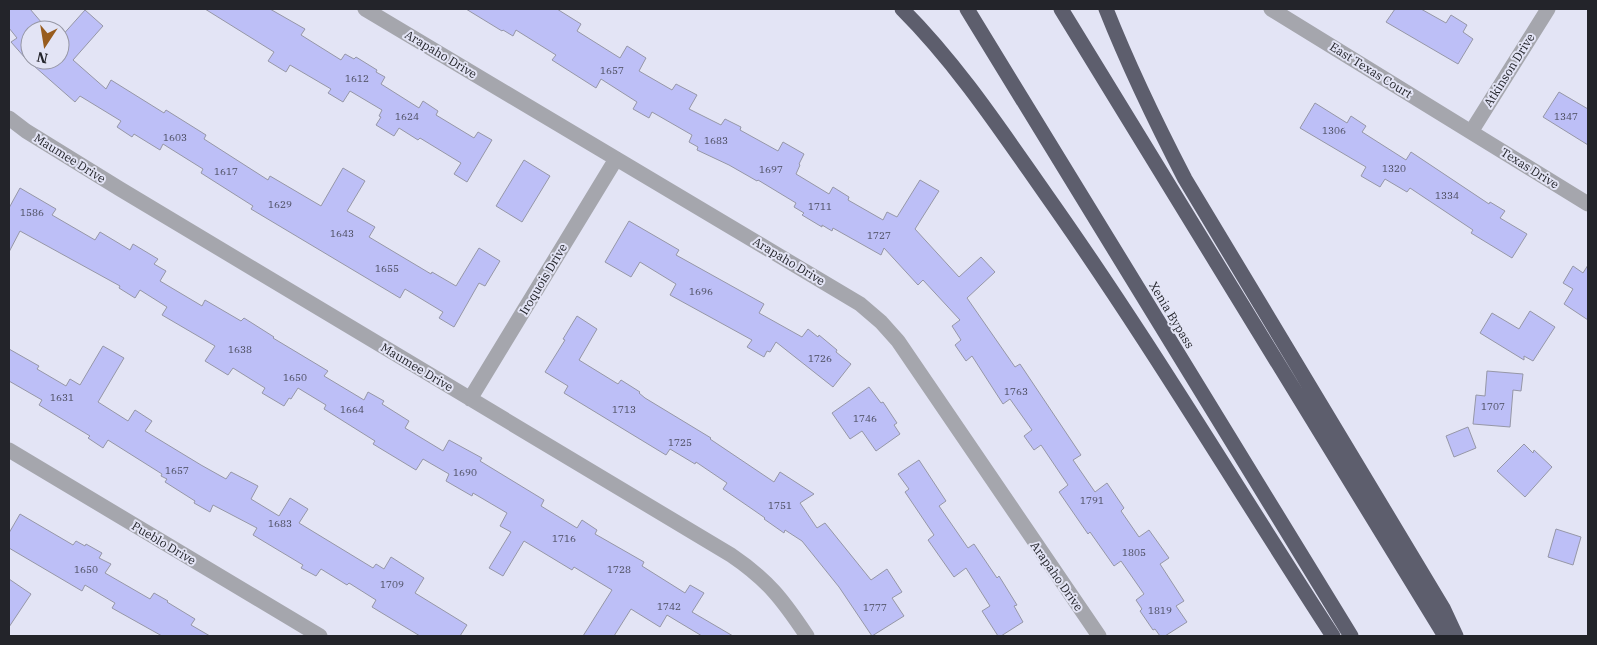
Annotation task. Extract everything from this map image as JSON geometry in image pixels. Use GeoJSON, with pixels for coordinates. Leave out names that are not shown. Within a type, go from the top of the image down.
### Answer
{"type":"FeatureCollection","features":[{"type":"Feature","properties":{"kind":"highway"},"geometry":{"type":"LineString","coordinates":[[902,9],[957,71],[981,102],[1091,259],[1333,636]]}},
{"type":"Feature","properties":{"kind":"highway","name":"Xenia Bypass"},"geometry":{"type":"LineString","coordinates":[[966,9],[1350,636]]}},
{"type":"Feature","properties":{"kind":"highway"},"geometry":{"type":"LineString","coordinates":[[1061,9],[1445,636]]}},
{"type":"Feature","properties":{"kind":"highway"},"geometry":{"type":"LineString","coordinates":[[1106,9],[1150,111],[1185,178],[1433,592],[1456,636]]}},
{"type":"Feature","properties":{"kind":"street","name":"Arapaho Drive"},"geometry":{"type":"LineString","coordinates":[[365,9],[860,304],[881,322],[898,341],[1099,636]]}},
{"type":"Feature","properties":{"kind":"street","name":"East Texas Court"},"geometry":{"type":"LineString","coordinates":[[1271,9],[1471,132]]}},
{"type":"Feature","properties":{"kind":"street","name":"Atkinson Drive"},"geometry":{"type":"LineString","coordinates":[[1471,132],[1548,9]]}},
{"type":"Feature","properties":{"kind":"street","name":"Maumee Drive"},"geometry":{"type":"LineString","coordinates":[[9,118],[26,131],[112,184],[731,555],[752,570],[784,602],[807,636]]}},
{"type":"Feature","properties":{"kind":"street","name":"Texas Drive"},"geometry":{"type":"LineString","coordinates":[[1471,132],[1588,204]]}},
{"type":"Feature","properties":{"kind":"street","name":"Iroquois Drive"},"geometry":{"type":"LineString","coordinates":[[470,399],[616,159]]}},
{"type":"Feature","properties":{"kind":"street","name":"Pueblo Drive"},"geometry":{"type":"LineString","coordinates":[[9,450],[320,636]]}},
{"type":"Feature","properties":{"kind":"building"},"geometry":{"type":"Polygon","coordinates":[[[9,9],[30,9],[39,20],[20,20],[20,52],[11,42],[17,38],[9,28],[9,9]]]}},
{"type":"Feature","properties":{"kind":"building"},"geometry":{"type":"Polygon","coordinates":[[[205,9],[270,9],[305,29],[301,35],[341,60],[345,54],[354,59],[356,57],[377,70],[376,72],[385,77],[381,84],[419,108],[423,101],[438,111],[436,115],[474,138],[478,132],[492,140],[467,182],[454,174],[461,163],[420,138],[418,140],[399,128],[394,136],[376,125],[381,117],[379,116],[382,110],[350,91],[343,102],[328,93],[331,89],[290,65],[286,72],[268,61],[274,52],[205,9]]]}},
{"type":"Feature","properties":{"kind":"building"},"geometry":{"type":"Polygon","coordinates":[[[466,9],[557,9],[581,24],[577,31],[620,58],[627,46],[646,58],[639,71],[672,90],[676,84],[697,95],[689,109],[721,125],[725,119],[741,127],[740,130],[778,151],[783,142],[804,154],[796,174],[829,194],[833,187],[849,197],[848,200],[883,220],[887,212],[897,217],[920,180],[939,191],[915,229],[959,277],[981,257],[995,272],[967,298],[1015,367],[1020,364],[1081,455],[1073,460],[1095,492],[1107,483],[1124,508],[1121,511],[1139,537],[1149,530],[1169,558],[1160,564],[1184,601],[1176,606],[1187,622],[1165,636],[1160,636],[1155,629],[1153,630],[1140,611],[1142,609],[1136,600],[1144,594],[1121,561],[1114,566],[1090,532],[1088,534],[1059,492],[1068,485],[1041,445],[1034,450],[1024,436],[1032,430],[1010,399],[1003,404],[972,356],[966,361],[955,345],[961,340],[952,326],[960,320],[923,280],[918,285],[884,248],[881,255],[833,228],[832,231],[822,225],[822,227],[802,215],[804,213],[794,207],[796,203],[758,180],[697,150],[698,147],[689,142],[692,135],[652,112],[649,118],[633,109],[637,102],[601,79],[596,88],[552,60],[556,55],[516,30],[513,36],[466,9]]]}},
{"type":"Feature","properties":{"kind":"building"},"geometry":{"type":"Polygon","coordinates":[[[1395,9],[1421,9],[1446,23],[1451,15],[1467,25],[1463,32],[1473,39],[1458,64],[1386,22],[1395,9]]]}},
{"type":"Feature","properties":{"kind":"building"},"geometry":{"type":"Polygon","coordinates":[[[85,10],[103,26],[73,60],[106,89],[111,80],[164,113],[166,110],[206,135],[204,139],[268,180],[270,176],[321,206],[343,168],[365,181],[347,211],[375,227],[369,237],[431,274],[432,272],[456,286],[479,248],[500,261],[485,286],[479,283],[454,327],[439,318],[443,312],[405,289],[400,298],[251,209],[253,206],[201,173],[203,169],[163,144],[160,150],[134,134],[132,137],[117,127],[121,121],[80,96],[75,102],[39,70],[70,70],[70,27],[85,10]]]}},
{"type":"Feature","properties":{"kind":"building"},"geometry":{"type":"Polygon","coordinates":[[[1559,92],[1588,109],[1588,145],[1543,117],[1559,92]]]}},
{"type":"Feature","properties":{"kind":"building"},"geometry":{"type":"Polygon","coordinates":[[[1315,103],[1347,123],[1351,116],[1366,126],[1362,132],[1406,160],[1411,152],[1489,204],[1490,202],[1505,211],[1500,218],[1527,234],[1512,258],[1471,233],[1473,230],[1410,188],[1407,192],[1385,179],[1380,187],[1361,176],[1366,167],[1300,128],[1315,103]]]}},
{"type":"Feature","properties":{"kind":"building"},"geometry":{"type":"Polygon","coordinates":[[[524,160],[550,176],[522,222],[496,206],[524,160]]]}},
{"type":"Feature","properties":{"kind":"building"},"geometry":{"type":"Polygon","coordinates":[[[20,188],[56,209],[52,215],[95,240],[100,232],[130,250],[133,244],[158,259],[154,264],[166,271],[160,281],[202,306],[205,300],[241,321],[244,318],[328,371],[324,376],[364,400],[368,392],[384,401],[382,404],[409,421],[405,428],[443,451],[449,440],[482,458],[480,461],[544,500],[541,506],[577,528],[582,520],[597,530],[595,534],[644,562],[642,566],[685,593],[690,585],[704,593],[692,612],[733,636],[702,636],[667,615],[660,627],[631,609],[614,636],[583,636],[612,590],[574,567],[572,570],[524,541],[503,576],[489,568],[511,532],[500,526],[507,513],[473,493],[472,496],[446,481],[449,474],[423,459],[416,470],[373,444],[375,441],[324,409],[326,405],[298,388],[284,406],[262,393],[265,388],[233,368],[228,375],[205,361],[215,346],[162,315],[167,307],[140,290],[135,298],[119,288],[120,286],[20,231],[9,252],[9,208],[20,188]]]}},
{"type":"Feature","properties":{"kind":"building"},"geometry":{"type":"Polygon","coordinates":[[[629,221],[679,250],[676,255],[764,304],[759,313],[802,337],[808,329],[818,337],[819,335],[851,364],[833,387],[776,342],[770,352],[767,351],[764,357],[747,347],[752,340],[670,295],[676,284],[640,262],[631,277],[605,262],[629,221]]]}},
{"type":"Feature","properties":{"kind":"building"},"geometry":{"type":"Polygon","coordinates":[[[1588,265],[1588,320],[1564,304],[1573,289],[1563,283],[1573,266],[1583,273],[1588,265]]]}},
{"type":"Feature","properties":{"kind":"building"},"geometry":{"type":"Polygon","coordinates":[[[1530,311],[1555,327],[1533,361],[1524,356],[1524,360],[1480,333],[1492,313],[1519,329],[1530,311]]]}},
{"type":"Feature","properties":{"kind":"building"},"geometry":{"type":"Polygon","coordinates":[[[577,316],[597,329],[579,360],[618,384],[621,380],[640,392],[645,398],[711,438],[774,482],[780,472],[814,494],[800,503],[817,528],[825,523],[871,580],[887,569],[902,592],[892,598],[904,616],[872,636],[839,587],[802,541],[785,530],[784,533],[723,489],[727,483],[696,462],[695,464],[670,449],[666,455],[564,393],[568,386],[545,372],[577,316]]]}},
{"type":"Feature","properties":{"kind":"building"},"geometry":{"type":"Polygon","coordinates":[[[103,346],[124,358],[98,402],[128,421],[135,410],[152,421],[145,431],[226,479],[231,472],[258,486],[251,499],[279,516],[290,498],[308,509],[299,523],[373,568],[376,564],[384,569],[391,557],[424,578],[415,593],[467,625],[460,636],[420,636],[372,607],[376,600],[349,583],[347,585],[321,569],[316,576],[301,568],[303,565],[253,535],[257,528],[213,505],[210,512],[194,503],[195,501],[165,482],[167,479],[161,476],[162,474],[108,440],[103,448],[88,438],[90,436],[39,405],[42,400],[9,381],[9,349],[39,366],[37,369],[66,386],[70,379],[80,385],[103,346]]]}},
{"type":"Feature","properties":{"kind":"building"},"geometry":{"type":"Polygon","coordinates":[[[1487,371],[1523,374],[1521,391],[1513,390],[1510,427],[1473,424],[1476,395],[1485,396],[1487,371]]]}},
{"type":"Feature","properties":{"kind":"building"},"geometry":{"type":"Polygon","coordinates":[[[869,387],[881,403],[883,402],[897,423],[894,425],[900,434],[876,451],[862,431],[850,439],[832,413],[869,387]]]}},
{"type":"Feature","properties":{"kind":"building"},"geometry":{"type":"Polygon","coordinates":[[[1468,427],[1476,448],[1454,457],[1446,436],[1468,427]]]}},
{"type":"Feature","properties":{"kind":"building"},"geometry":{"type":"Polygon","coordinates":[[[1524,444],[1533,453],[1534,450],[1552,467],[1525,497],[1497,471],[1524,444]]]}},
{"type":"Feature","properties":{"kind":"building"},"geometry":{"type":"Polygon","coordinates":[[[919,460],[946,501],[939,506],[968,548],[974,544],[997,578],[999,576],[1017,605],[1014,606],[1023,622],[1001,636],[998,636],[982,611],[990,606],[966,568],[954,577],[928,540],[934,535],[905,492],[909,489],[898,474],[919,460]]]}},
{"type":"Feature","properties":{"kind":"building"},"geometry":{"type":"Polygon","coordinates":[[[20,514],[73,545],[76,541],[102,553],[99,558],[111,564],[105,573],[150,599],[154,593],[168,601],[195,619],[191,625],[210,636],[162,636],[112,608],[115,603],[85,585],[82,591],[9,548],[9,533],[20,514]]]}},
{"type":"Feature","properties":{"kind":"building"},"geometry":{"type":"Polygon","coordinates":[[[1556,529],[1581,537],[1573,565],[1548,557],[1556,529]]]}},
{"type":"Feature","properties":{"kind":"building"},"geometry":{"type":"Polygon","coordinates":[[[9,579],[31,594],[9,627],[9,579]]]}}]}
